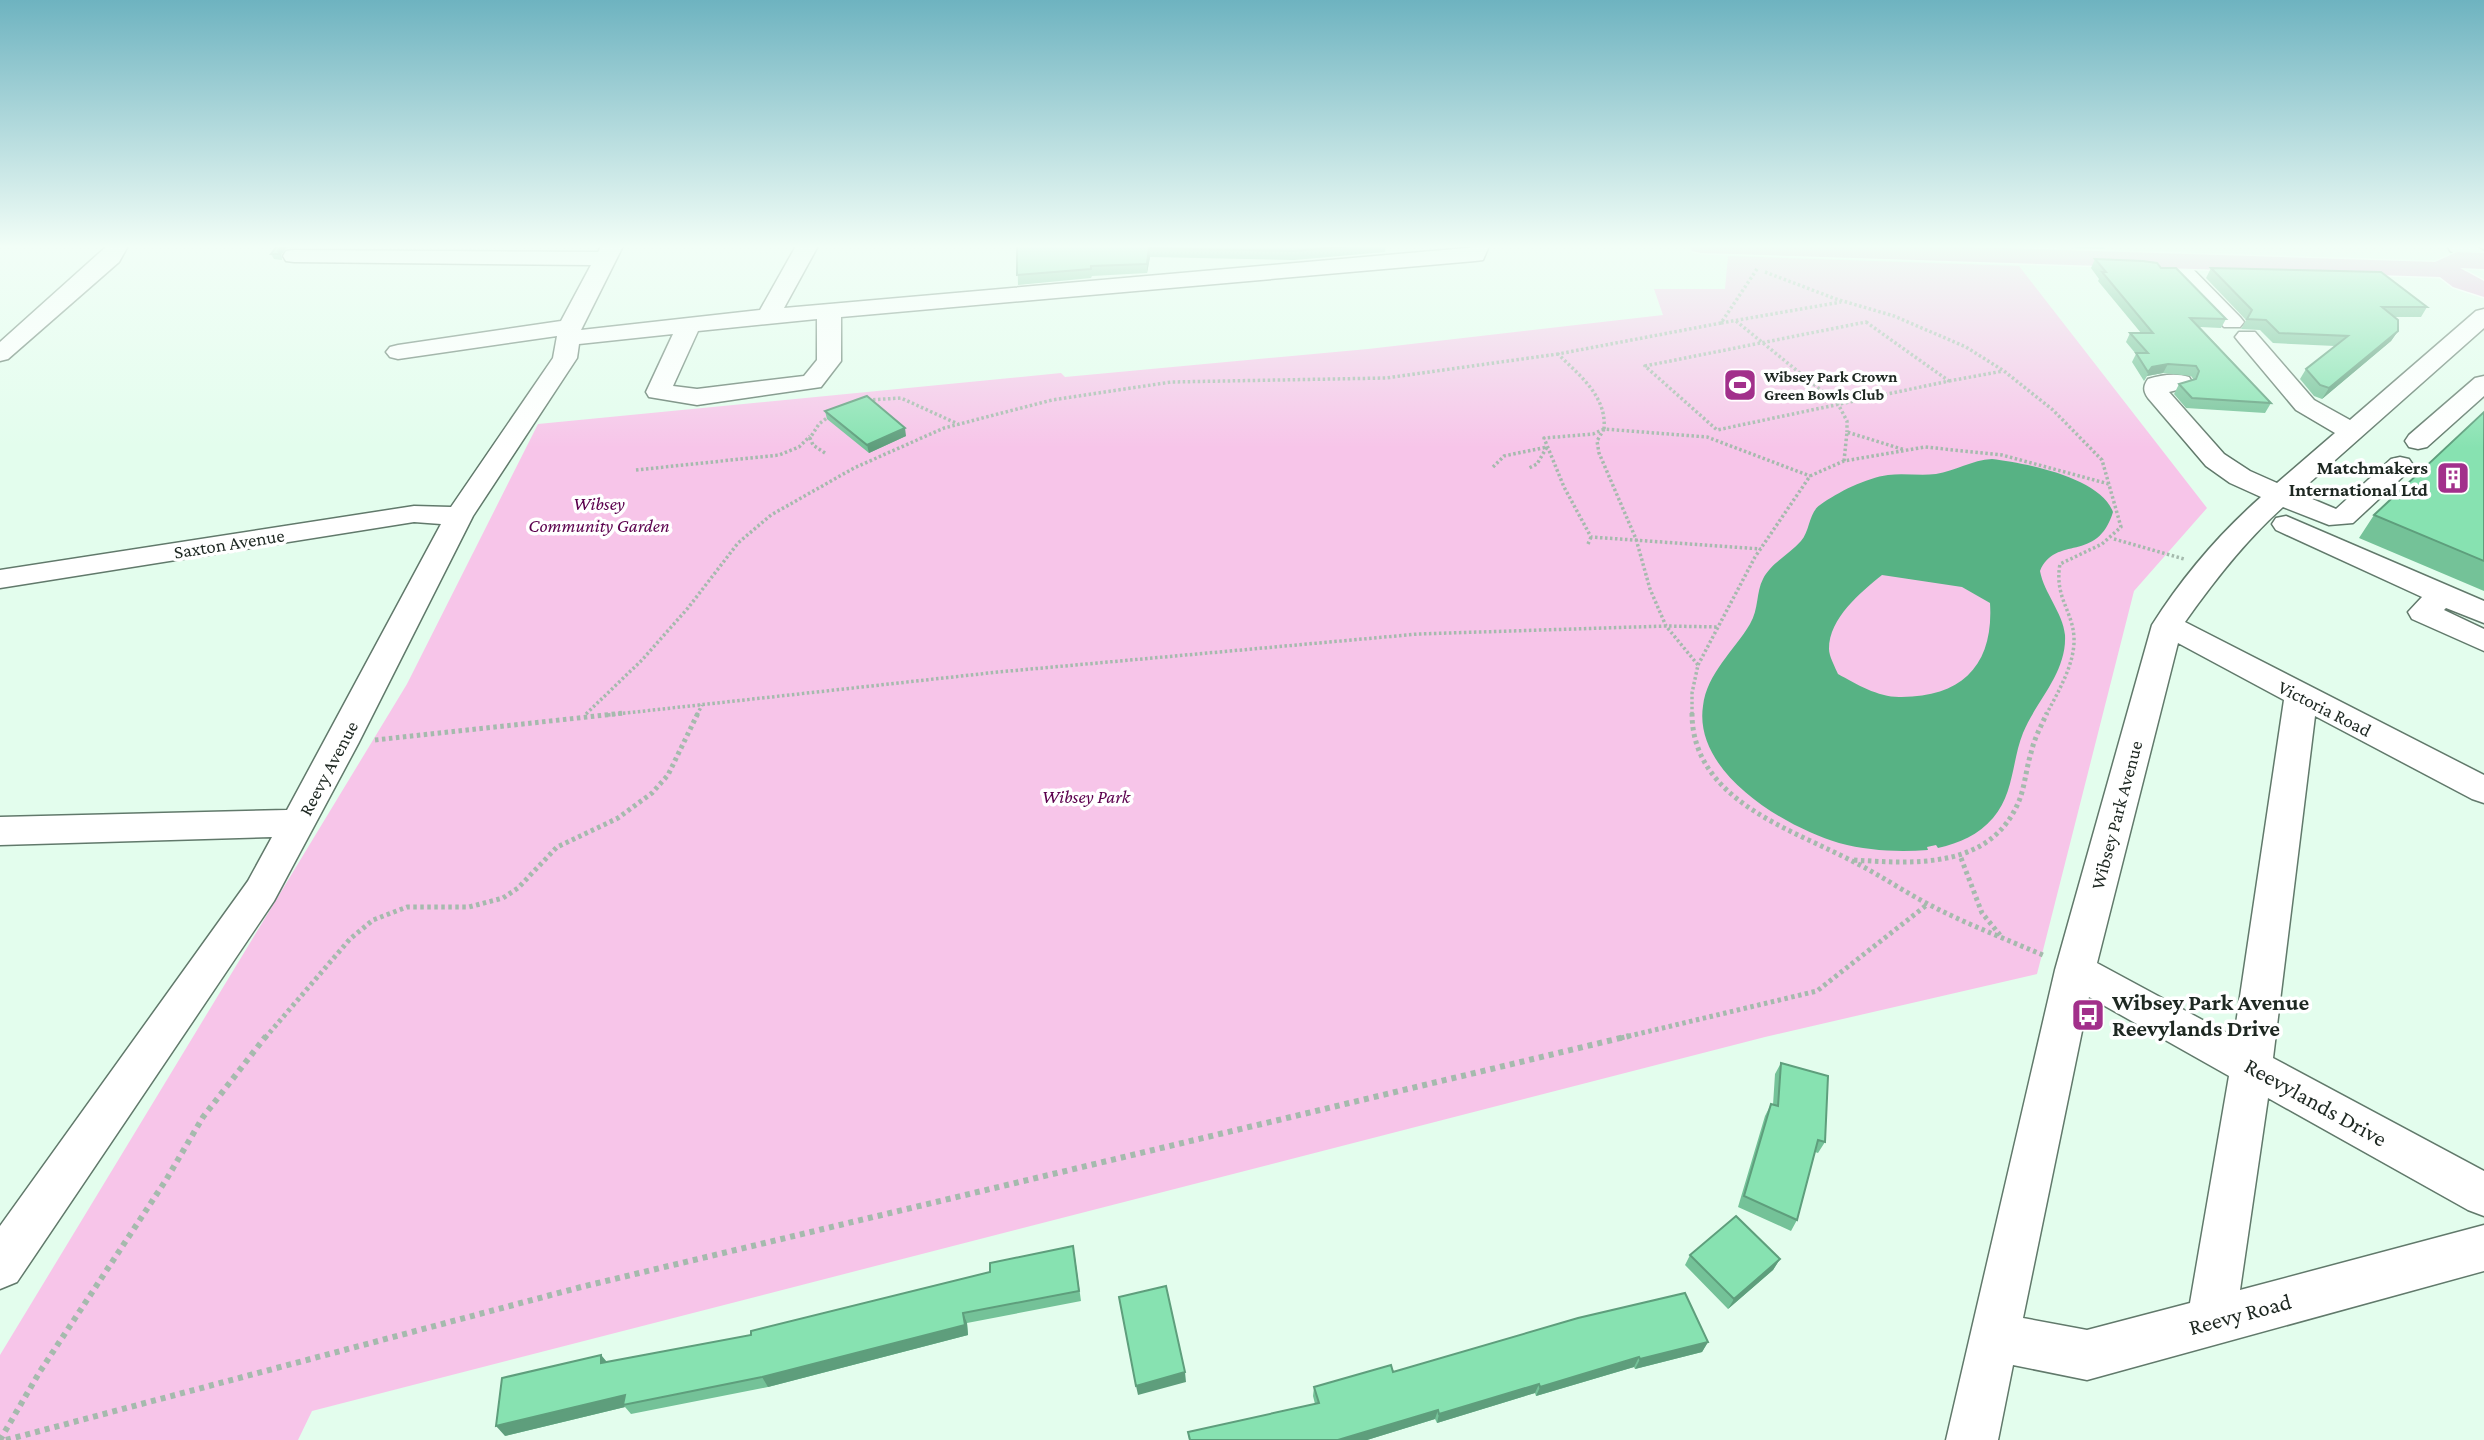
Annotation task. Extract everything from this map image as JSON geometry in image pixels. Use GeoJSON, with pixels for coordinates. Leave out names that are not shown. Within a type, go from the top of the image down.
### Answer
{"type":"FeatureCollection","features":[{"type":"Feature","properties":{"kind":"street"},"geometry":{"type":"LineString","coordinates":[[0,354],[47,313]]}},
{"type":"Feature","properties":{"kind":"street","name":"Reevy Avenue"},"geometry":{"type":"LineString","coordinates":[[0,1266],[261,891],[341,744],[459,516],[565,358],[570,333],[579,313]]}},
{"type":"Feature","properties":{"kind":"street"},"geometry":{"type":"LineString","coordinates":[[768,317],[770,313]]}},
{"type":"Feature","properties":{"kind":"street"},"geometry":{"type":"LineString","coordinates":[[398,352],[570,333],[807,313]]}},
{"type":"Feature","properties":{"kind":"street"},"geometry":{"type":"LineString","coordinates":[[689,325],[658,391],[697,397],[812,382],[829,361],[829,313]]}},
{"type":"Feature","properties":{"kind":"street"},"geometry":{"type":"LineString","coordinates":[[2223,313],[2305,405],[2352,432]]}},
{"type":"Feature","properties":{"kind":"street","name":"Wibsey Park Avenue"},"geometry":{"type":"LineString","coordinates":[[1972,1440],[2075,970],[2167,625],[2212,567],[2268,506],[2484,316]]}},
{"type":"Feature","properties":{"kind":"street"},"geometry":{"type":"LineString","coordinates":[[2437,356],[2484,371]]}},
{"type":"Feature","properties":{"kind":"street"},"geometry":{"type":"LineString","coordinates":[[2180,382],[2157,384],[2157,393],[2215,460],[2239,477],[2268,506],[2299,528],[2484,613]]}},
{"type":"Feature","properties":{"kind":"street"},"geometry":{"type":"LineString","coordinates":[[2418,441],[2484,383]]}},
{"type":"Feature","properties":{"kind":"street"},"geometry":{"type":"LineString","coordinates":[[2268,506],[2343,517],[2399,465]]}},
{"type":"Feature","properties":{"kind":"street","name":"Saxton Avenue"},"geometry":{"type":"LineString","coordinates":[[0,579],[414,514],[459,516]]}},
{"type":"Feature","properties":{"kind":"street"},"geometry":{"type":"LineString","coordinates":[[2443,594],[2423,612],[2484,641]]}},
{"type":"Feature","properties":{"kind":"street","name":"Victoria Road"},"geometry":{"type":"LineString","coordinates":[[2167,625],[2484,790]]}},
{"type":"Feature","properties":{"kind":"street"},"geometry":{"type":"LineString","coordinates":[[2211,1322],[2251,1067],[2301,695]]}},
{"type":"Feature","properties":{"kind":"street"},"geometry":{"type":"LineString","coordinates":[[0,831],[298,823]]}},
{"type":"Feature","properties":{"kind":"street","name":"Reevylands Drive"},"geometry":{"type":"LineString","coordinates":[[2075,970],[2484,1195]]}},
{"type":"Feature","properties":{"kind":"street","name":"Reevy Road"},"geometry":{"type":"LineString","coordinates":[[1995,1337],[2087,1355],[2484,1248]]}},
{"type":"Feature","properties":{"kind":"path"},"geometry":{"type":"LineString","coordinates":[[1721,323],[1726,313]]}},
{"type":"Feature","properties":{"kind":"path"},"geometry":{"type":"LineString","coordinates":[[584,716],[652,649],[688,608],[738,543],[771,515],[854,468],[959,424],[1052,400],[1171,382],[1386,378],[1558,354],[1774,313]]}},
{"type":"Feature","properties":{"kind":"path"},"geometry":{"type":"LineString","coordinates":[[1851,860],[1888,862],[1961,858],[1974,853],[2002,832],[2019,801],[2032,746],[2065,676],[2075,638],[2058,590],[2060,564],[2075,554],[2114,539],[2122,527],[2102,460],[2053,410],[2004,371],[1966,347],[1885,313]]}},
{"type":"Feature","properties":{"kind":"path"},"geometry":{"type":"LineString","coordinates":[[1735,320],[1838,404],[1847,422],[1844,461]]}},
{"type":"Feature","properties":{"kind":"path"},"geometry":{"type":"LineString","coordinates":[[1717,430],[1645,366],[1866,322],[1949,381]]}},
{"type":"Feature","properties":{"kind":"path"},"geometry":{"type":"LineString","coordinates":[[1558,354],[1599,399],[1606,422],[1597,441],[1598,453],[1636,539],[1650,589],[1666,626],[1698,665]]}},
{"type":"Feature","properties":{"kind":"path"},"geometry":{"type":"LineString","coordinates":[[1707,437],[1717,430],[2004,371]]}},
{"type":"Feature","properties":{"kind":"path"},"geometry":{"type":"LineString","coordinates":[[858,403],[884,397],[901,398],[959,424]]}},
{"type":"Feature","properties":{"kind":"path"},"geometry":{"type":"LineString","coordinates":[[636,470],[779,455],[799,447],[819,424],[837,411]]}},
{"type":"Feature","properties":{"kind":"path"},"geometry":{"type":"LineString","coordinates":[[1591,537],[1564,487],[1544,438],[1577,436],[1604,429],[1707,437],[1810,477]]}},
{"type":"Feature","properties":{"kind":"path"},"geometry":{"type":"LineString","coordinates":[[1847,432],[1906,451]]}},
{"type":"Feature","properties":{"kind":"path"},"geometry":{"type":"LineString","coordinates":[[812,434],[810,441],[825,453]]}},
{"type":"Feature","properties":{"kind":"path"},"geometry":{"type":"LineString","coordinates":[[1493,467],[1504,456],[1547,447]]}},
{"type":"Feature","properties":{"kind":"path"},"geometry":{"type":"LineString","coordinates":[[1530,468],[1537,464],[1547,447]]}},
{"type":"Feature","properties":{"kind":"path"},"geometry":{"type":"LineString","coordinates":[[2075,970],[1928,904],[1851,860],[1786,831],[1756,814],[1727,791],[1711,773],[1699,750],[1691,705],[1698,665],[1761,549],[1810,477],[1844,461],[1925,447],[2002,455],[2110,484]]}},
{"type":"Feature","properties":{"kind":"path"},"geometry":{"type":"LineString","coordinates":[[1591,537],[1761,549]]}},
{"type":"Feature","properties":{"kind":"path"},"geometry":{"type":"LineString","coordinates":[[1588,544],[1591,537]]}},
{"type":"Feature","properties":{"kind":"path"},"geometry":{"type":"LineString","coordinates":[[2114,539],[2212,567]]}},
{"type":"Feature","properties":{"kind":"path"},"geometry":{"type":"LineString","coordinates":[[341,744],[998,672],[1418,634],[1719,626]]}},
{"type":"Feature","properties":{"kind":"path"},"geometry":{"type":"LineString","coordinates":[[0,1440],[39,1373],[210,1108],[238,1069],[350,939],[373,920],[407,907],[469,907],[488,904],[518,888],[557,847],[618,818],[652,793],[668,775],[702,704]]}},
{"type":"Feature","properties":{"kind":"path"},"geometry":{"type":"LineString","coordinates":[[1961,858],[1982,913],[2003,938]]}},
{"type":"Feature","properties":{"kind":"path"},"geometry":{"type":"LineString","coordinates":[[6,1440],[581,1287],[1817,991],[1928,904]]}},
{"type":"Feature","properties":{"kind":"green space","name":"Wibsey Park"},"geometry":{"type":"Polygon","coordinates":[[[2056,313],[2207,508],[2134,591],[2037,974],[1765,1037],[312,1411],[298,1440],[0,1440],[0,1355],[407,684],[538,424],[1061,373],[1065,377],[1368,349],[1663,315],[2056,313]]]}},
{"type":"Feature","properties":{"kind":"shaded area"},"geometry":{"type":"Polygon","coordinates":[[[1985,460],[2041,468],[2078,481],[2105,500],[2113,512],[2106,528],[2097,538],[2087,544],[2056,553],[2040,571],[2064,627],[2064,649],[2056,674],[2019,743],[2009,788],[2000,809],[1987,824],[1968,838],[1938,848],[1936,845],[1927,847],[1928,850],[1884,850],[1850,846],[1794,824],[1747,794],[1727,775],[1712,753],[1704,730],[1703,706],[1710,683],[1750,624],[1763,579],[1771,568],[1801,541],[1816,508],[1827,500],[1862,482],[1880,477],[1894,474],[1936,474],[1985,460]],[[1882,575],[1848,607],[1834,627],[1829,649],[1838,674],[1867,689],[1899,697],[1921,696],[1957,684],[1970,674],[1980,660],[1990,625],[1990,603],[1962,587],[1882,575]]]}},
{"type":"Feature","properties":{"kind":"building"},"geometry":{"type":"Polygon","coordinates":[[[2136,313],[2220,313],[2226,319],[2190,318],[2271,403],[2192,398],[2179,384],[2196,379],[2199,371],[2196,366],[2168,364],[2152,367],[2148,372],[2136,353],[2148,353],[2130,333],[2153,333],[2136,313]]]}},
{"type":"Feature","properties":{"kind":"building"},"geometry":{"type":"Polygon","coordinates":[[[2250,313],[2390,313],[2398,320],[2398,331],[2329,388],[2320,385],[2306,369],[2348,336],[2279,333],[2266,320],[2247,319],[2250,313]]]}},
{"type":"Feature","properties":{"kind":"building"},"geometry":{"type":"Polygon","coordinates":[[[867,396],[905,428],[867,445],[825,411],[867,396]]]}},
{"type":"Feature","properties":{"kind":"building","name":"Matchmakers International Ltd"},"geometry":{"type":"Polygon","coordinates":[[[2484,412],[2484,561],[2374,515],[2484,412]]]}},
{"type":"Feature","properties":{"kind":"building"},"geometry":{"type":"Polygon","coordinates":[[[1781,1063],[1828,1076],[1825,1142],[1818,1140],[1797,1220],[1744,1196],[1771,1104],[1778,1106],[1781,1063]]]}},
{"type":"Feature","properties":{"kind":"building"},"geometry":{"type":"Polygon","coordinates":[[[1736,1216],[1780,1259],[1734,1299],[1690,1255],[1736,1216]]]}},
{"type":"Feature","properties":{"kind":"building"},"geometry":{"type":"Polygon","coordinates":[[[1073,1246],[1079,1291],[963,1313],[965,1325],[762,1377],[623,1405],[625,1395],[496,1426],[502,1378],[601,1355],[601,1363],[751,1335],[751,1331],[990,1272],[990,1263],[1073,1246]]]}},
{"type":"Feature","properties":{"kind":"building"},"geometry":{"type":"Polygon","coordinates":[[[1166,1286],[1185,1372],[1136,1386],[1119,1297],[1166,1286]]]}},
{"type":"Feature","properties":{"kind":"building"},"geometry":{"type":"Polygon","coordinates":[[[1685,1293],[1708,1342],[1640,1359],[1639,1357],[1439,1414],[1438,1410],[1338,1440],[1190,1440],[1188,1432],[1319,1403],[1314,1387],[1391,1365],[1393,1372],[1578,1318],[1685,1293]]]}},
{"type":"Feature","properties":{"kind":"place","name":"Wibsey Park Crown Green Bowls Club"},"geometry":{"type":"Point","coordinates":[1740,385]}},
{"type":"Feature","properties":{"kind":"place","name":"Matchmakers International Ltd"},"geometry":{"type":"Point","coordinates":[2453,478]}},
{"type":"Feature","properties":{"kind":"place","name":"Wibsey Park Avenue Reevylands Drive"},"geometry":{"type":"Point","coordinates":[2088,1015]}},
{"type":"Feature","properties":{"kind":"park label","name":"Wibsey Community Garden"},"geometry":{"type":"Point","coordinates":[599,514]}}]}
